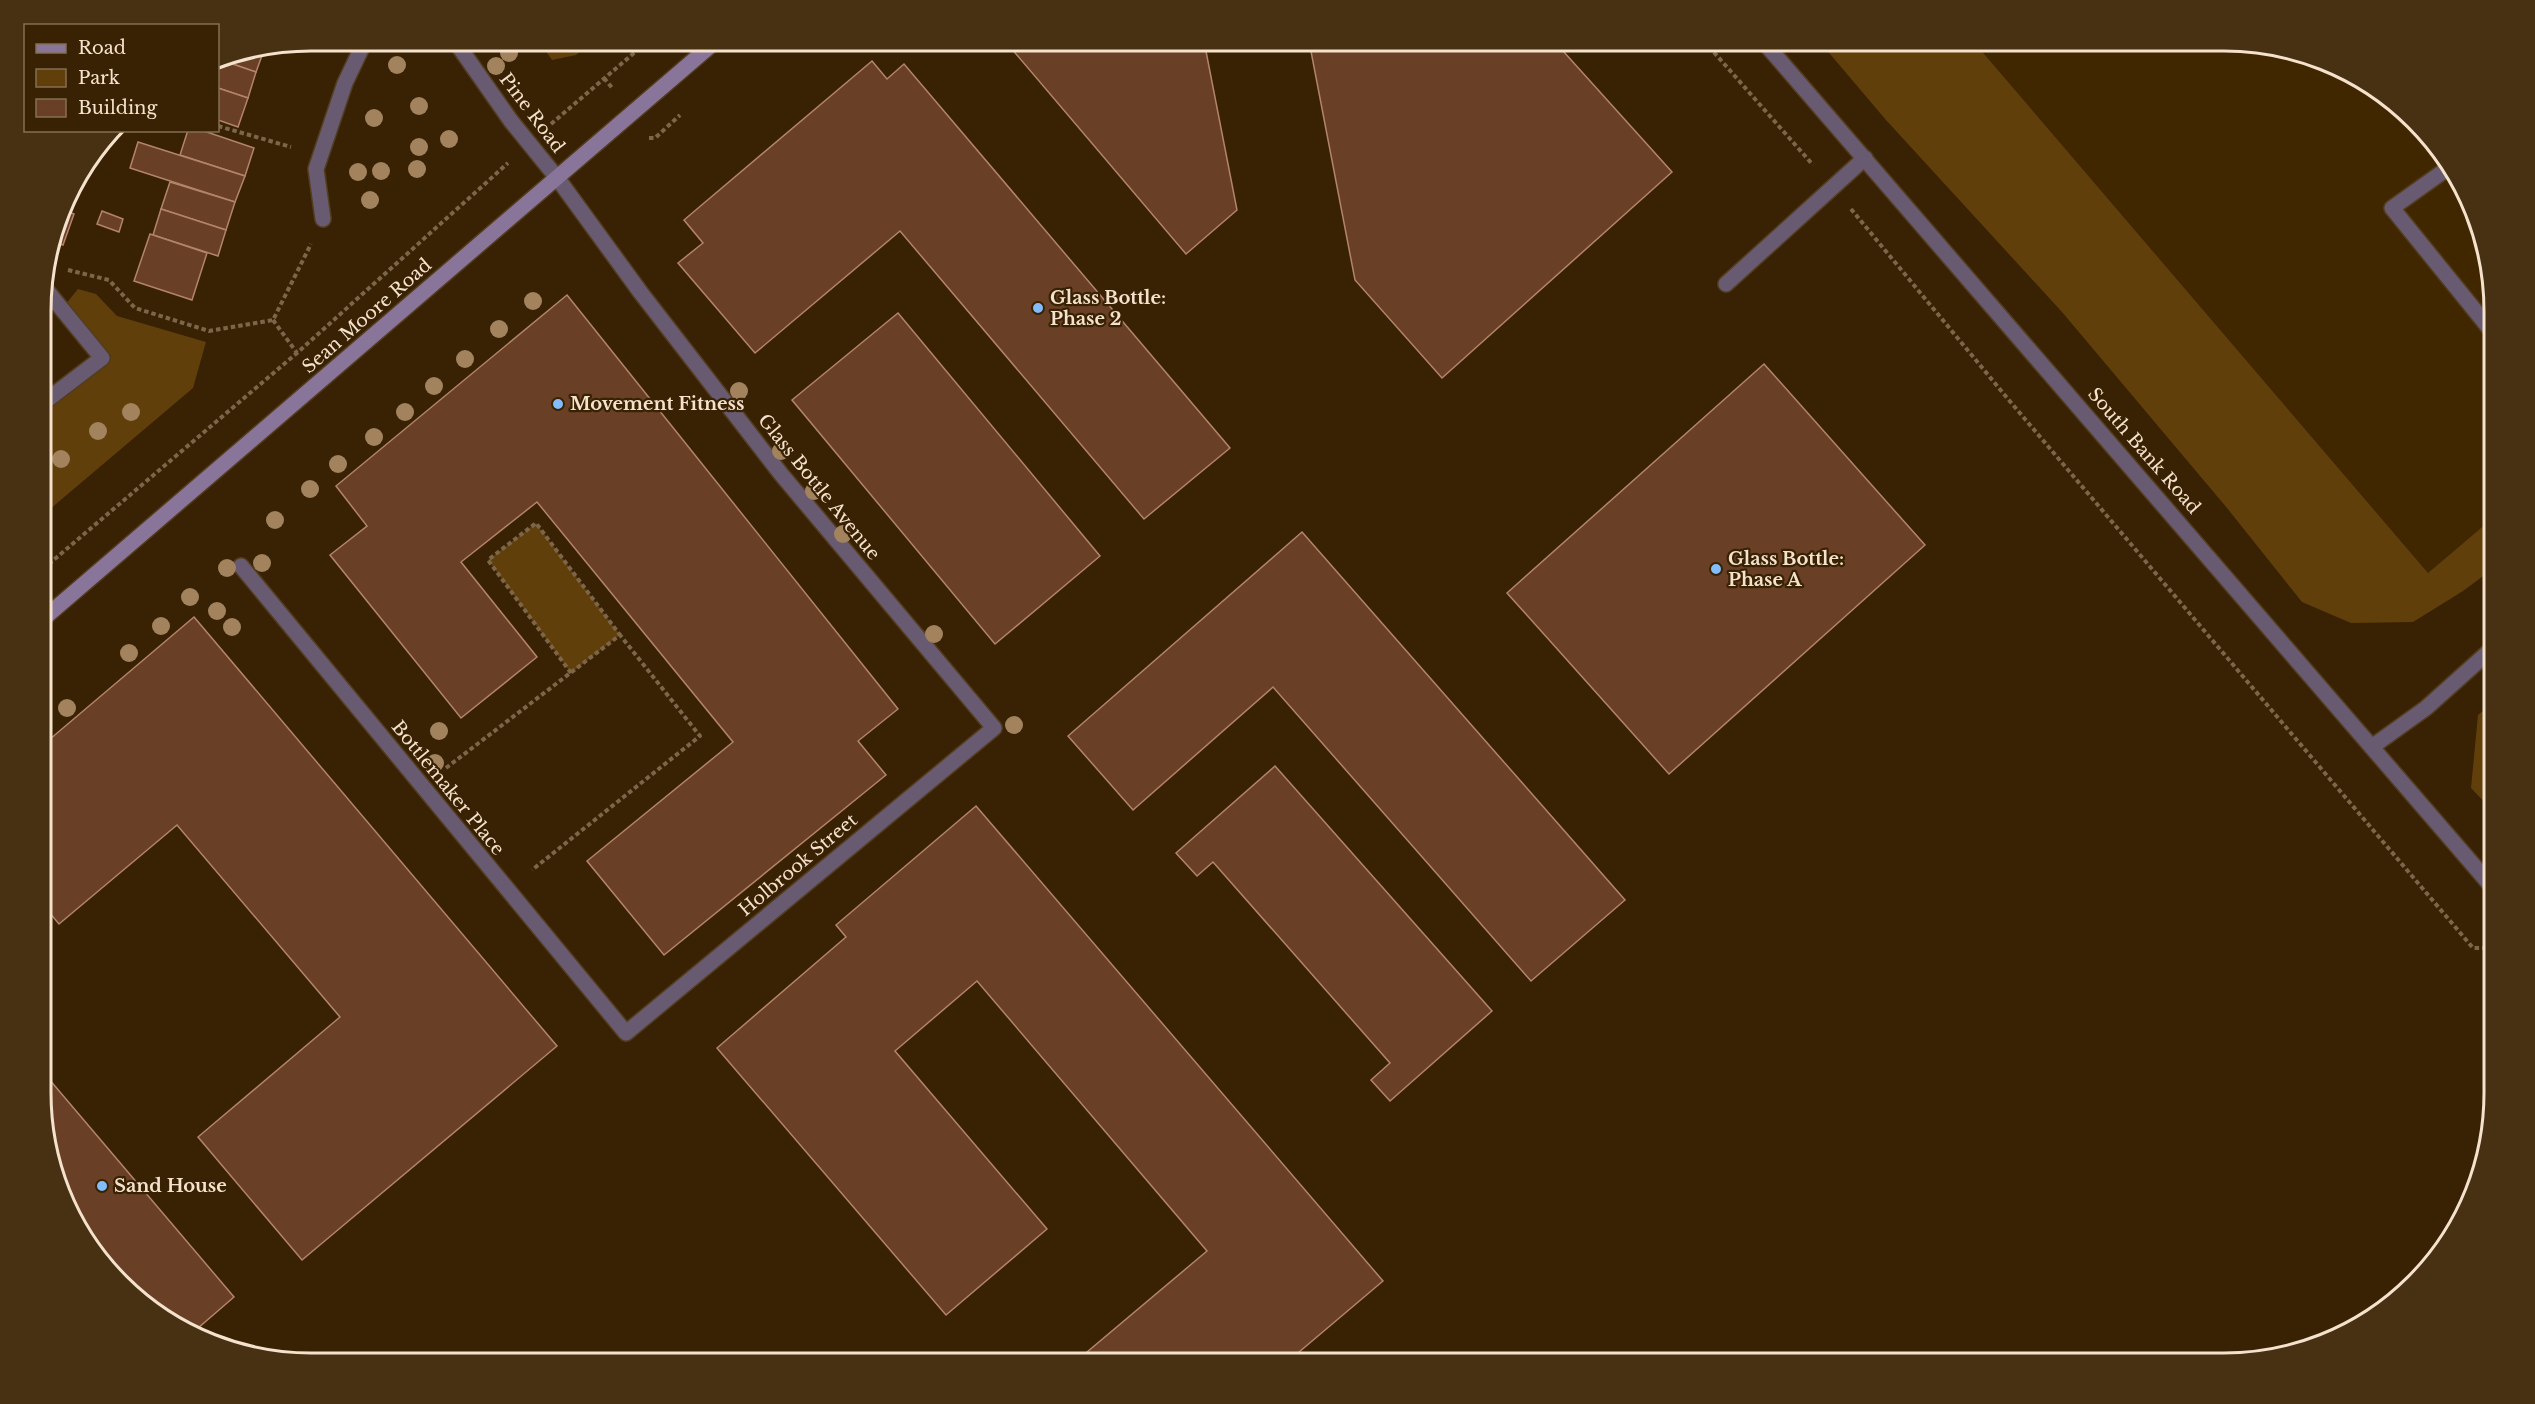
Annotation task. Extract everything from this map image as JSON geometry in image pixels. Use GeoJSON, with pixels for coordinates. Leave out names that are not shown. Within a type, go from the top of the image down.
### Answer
{"type":"FeatureCollection","features":[{"type":"Feature","properties":{"kind":"main road","name":"Sean Moore Road"},"geometry":{"type":"LineString","coordinates":[[51,612],[703,51]]}},
{"type":"Feature","properties":{"kind":"street"},"geometry":{"type":"LineString","coordinates":[[323,219],[316,170],[345,83],[361,51]]}},
{"type":"Feature","properties":{"kind":"street","name":"Pine Road"},"geometry":{"type":"LineString","coordinates":[[463,51],[529,144],[558,178]]}},
{"type":"Feature","properties":{"kind":"street","name":"South Bank Road"},"geometry":{"type":"LineString","coordinates":[[1773,51],[2484,877]]}},
{"type":"Feature","properties":{"kind":"street"},"geometry":{"type":"LineString","coordinates":[[1726,284],[1865,158]]}},
{"type":"Feature","properties":{"kind":"street"},"geometry":{"type":"LineString","coordinates":[[2443,172],[2392,208],[2484,322]]}},
{"type":"Feature","properties":{"kind":"street","name":"Glass Bottle Avenue"},"geometry":{"type":"LineString","coordinates":[[558,178],[641,293],[781,474],[994,728]]}},
{"type":"Feature","properties":{"kind":"street"},"geometry":{"type":"LineString","coordinates":[[51,396],[102,358],[52,297]]}},
{"type":"Feature","properties":{"kind":"street","name":"Bottlemaker Place"},"geometry":{"type":"LineString","coordinates":[[241,566],[626,1033]]}},
{"type":"Feature","properties":{"kind":"street"},"geometry":{"type":"LineString","coordinates":[[2373,746],[2426,708],[2484,656]]}},
{"type":"Feature","properties":{"kind":"street","name":"Holbrook Street"},"geometry":{"type":"LineString","coordinates":[[626,1033],[994,728]]}},
{"type":"Feature","properties":{"kind":"path","name":"Sean Moore Road"},"geometry":{"type":"LineString","coordinates":[[51,562],[297,353],[635,51]]}},
{"type":"Feature","properties":{"kind":"path"},"geometry":{"type":"LineString","coordinates":[[1714,51],[1833,188],[2008,399],[2474,948],[2484,948]]}},
{"type":"Feature","properties":{"kind":"path"},"geometry":{"type":"LineString","coordinates":[[219,126],[321,155]]}},
{"type":"Feature","properties":{"kind":"path"},"geometry":{"type":"LineString","coordinates":[[273,320],[323,219]]}},
{"type":"Feature","properties":{"kind":"path"},"geometry":{"type":"LineString","coordinates":[[57,267],[108,280],[135,308],[209,331],[273,320]]}},
{"type":"Feature","properties":{"kind":"path"},"geometry":{"type":"LineString","coordinates":[[273,320],[297,353]]}},
{"type":"Feature","properties":{"kind":"path"},"geometry":{"type":"LineString","coordinates":[[507,890],[700,736],[536,523],[488,560],[571,673]]}},
{"type":"Feature","properties":{"kind":"path"},"geometry":{"type":"LineString","coordinates":[[422,787],[620,635]]}},
{"type":"Feature","properties":{"kind":"shaded area"},"geometry":{"type":"Polygon","coordinates":[[[1982,51],[2258,53],[2291,60],[2339,78],[2368,95],[2408,127],[2440,167],[2464,212],[2479,261],[2484,311],[2484,525],[2428,573],[1982,51]]]}},
{"type":"Feature","properties":{"kind":"green space"},"geometry":{"type":"Polygon","coordinates":[[[546,51],[581,51],[576,55],[552,60],[546,51]]]}},
{"type":"Feature","properties":{"kind":"green space"},"geometry":{"type":"Polygon","coordinates":[[[1827,51],[1982,51],[2428,573],[2484,525],[2484,575],[2413,622],[2351,623],[2302,602],[2227,508],[2062,312],[1886,120],[1827,51]]]}},
{"type":"Feature","properties":{"kind":"green space"},"geometry":{"type":"Polygon","coordinates":[[[78,289],[96,294],[117,316],[206,342],[193,388],[51,508],[51,401],[111,356],[65,305],[78,289]]]}},
{"type":"Feature","properties":{"kind":"green space"},"geometry":{"type":"Polygon","coordinates":[[[536,523],[620,635],[571,673],[488,560],[536,523]]]}},
{"type":"Feature","properties":{"kind":"green space"},"geometry":{"type":"Polygon","coordinates":[[[2484,710],[2484,802],[2471,788],[2478,715],[2484,710]]]}},
{"type":"Feature","properties":{"kind":"building"},"geometry":{"type":"Polygon","coordinates":[[[1013,51],[1206,51],[1237,210],[1186,254],[1013,51]]]}},
{"type":"Feature","properties":{"kind":"building"},"geometry":{"type":"Polygon","coordinates":[[[1311,51],[1563,51],[1672,172],[1442,378],[1355,280],[1311,51]]]}},
{"type":"Feature","properties":{"kind":"building"},"geometry":{"type":"Polygon","coordinates":[[[262,56],[256,72],[232,64],[262,56]]]}},
{"type":"Feature","properties":{"kind":"building","name":"Glass Bottle: Phase 2"},"geometry":{"type":"Polygon","coordinates":[[[872,61],[887,79],[904,64],[1230,448],[1144,519],[900,231],[755,353],[678,263],[703,243],[684,220],[872,61]]]}},
{"type":"Feature","properties":{"kind":"building"},"geometry":{"type":"Polygon","coordinates":[[[232,64],[256,72],[248,98],[219,88],[219,68],[232,64]]]}},
{"type":"Feature","properties":{"kind":"building"},"geometry":{"type":"Polygon","coordinates":[[[219,88],[248,98],[238,127],[219,120],[219,88]]]}},
{"type":"Feature","properties":{"kind":"building"},"geometry":{"type":"Polygon","coordinates":[[[187,132],[207,132],[254,148],[245,176],[180,155],[187,132]]]}},
{"type":"Feature","properties":{"kind":"building"},"geometry":{"type":"Polygon","coordinates":[[[138,142],[245,176],[235,202],[130,168],[138,142]]]}},
{"type":"Feature","properties":{"kind":"building"},"geometry":{"type":"Polygon","coordinates":[[[170,182],[235,202],[226,230],[161,209],[170,182]]]}},
{"type":"Feature","properties":{"kind":"building"},"geometry":{"type":"Polygon","coordinates":[[[161,209],[226,230],[218,256],[153,235],[161,209]]]}},
{"type":"Feature","properties":{"kind":"building"},"geometry":{"type":"Polygon","coordinates":[[[102,211],[123,219],[119,232],[97,224],[102,211]]]}},
{"type":"Feature","properties":{"kind":"building"},"geometry":{"type":"Polygon","coordinates":[[[71,213],[74,214],[63,245],[60,244],[71,213]]]}},
{"type":"Feature","properties":{"kind":"building"},"geometry":{"type":"Polygon","coordinates":[[[150,234],[207,253],[192,300],[134,281],[150,234]]]}},
{"type":"Feature","properties":{"kind":"building"},"geometry":{"type":"Polygon","coordinates":[[[567,295],[898,709],[858,741],[886,775],[664,955],[587,861],[733,742],[537,502],[461,562],[537,657],[461,718],[330,555],[367,526],[336,486],[567,295]]]}},
{"type":"Feature","properties":{"kind":"building"},"geometry":{"type":"Polygon","coordinates":[[[898,313],[1100,556],[995,644],[792,400],[898,313]]]}},
{"type":"Feature","properties":{"kind":"building","name":"Glass Bottle: Phase A"},"geometry":{"type":"Polygon","coordinates":[[[1764,364],[1925,545],[1669,774],[1507,593],[1764,364]]]}},
{"type":"Feature","properties":{"kind":"building"},"geometry":{"type":"Polygon","coordinates":[[[1302,532],[1625,900],[1531,981],[1273,687],[1133,810],[1068,736],[1302,532]]]}},
{"type":"Feature","properties":{"kind":"building"},"geometry":{"type":"Polygon","coordinates":[[[194,617],[557,1046],[302,1260],[198,1137],[340,1017],[177,825],[59,924],[51,914],[51,738],[194,617]]]}},
{"type":"Feature","properties":{"kind":"building"},"geometry":{"type":"Polygon","coordinates":[[[1275,766],[1492,1011],[1390,1101],[1371,1080],[1390,1063],[1213,862],[1197,876],[1176,853],[1275,766]]]}},
{"type":"Feature","properties":{"kind":"building"},"geometry":{"type":"Polygon","coordinates":[[[976,806],[1383,1281],[1298,1353],[1086,1353],[1207,1251],[977,981],[895,1051],[1047,1229],[946,1315],[717,1048],[846,937],[836,925],[976,806]]]}},
{"type":"Feature","properties":{"kind":"building","name":"Sand House"},"geometry":{"type":"Polygon","coordinates":[[[51,1081],[234,1297],[199,1327],[167,1309],[127,1277],[95,1237],[71,1192],[60,1160],[53,1127],[51,1081]]]}},
{"type":"Feature","properties":{"kind":"place","name":"Glass Bottle: Phase 2"},"geometry":{"type":"Point","coordinates":[1038,308]}},
{"type":"Feature","properties":{"kind":"place","name":"Movement Fitness"},"geometry":{"type":"Point","coordinates":[558,404]}},
{"type":"Feature","properties":{"kind":"place","name":"Glass Bottle: Phase A"},"geometry":{"type":"Point","coordinates":[1716,569]}},
{"type":"Feature","properties":{"kind":"place","name":"Sand House"},"geometry":{"type":"Point","coordinates":[102,1186]}}]}
